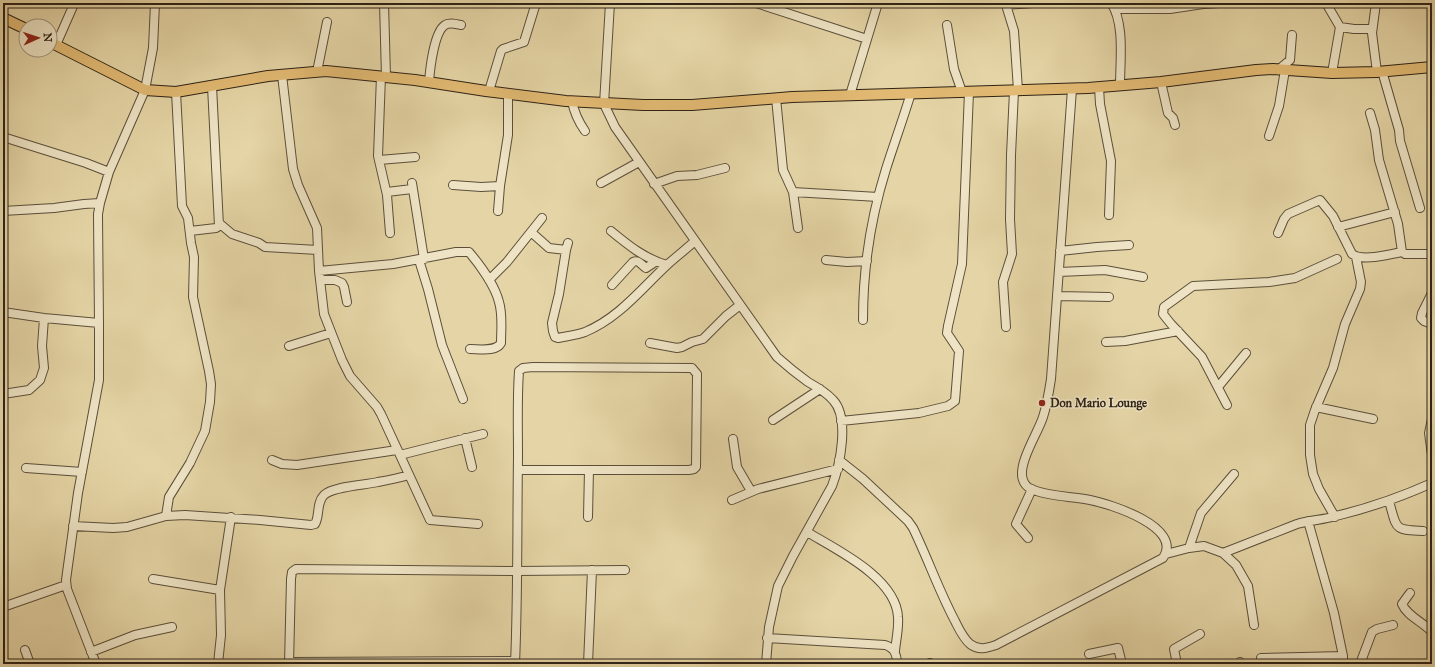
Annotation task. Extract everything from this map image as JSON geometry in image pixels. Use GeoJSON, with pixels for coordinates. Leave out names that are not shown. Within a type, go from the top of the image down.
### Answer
{"type":"FeatureCollection","features":[{"type":"Feature","properties":{"kind":"main road"},"geometry":{"type":"LineString","coordinates":[[3,18],[18,25]]}},
{"type":"Feature","properties":{"kind":"main road"},"geometry":{"type":"LineString","coordinates":[[58,46],[145,90],[176,92],[282,75],[340,72],[429,82],[508,94],[604,104],[643,106],[692,105],[776,98],[1120,86],[1256,70],[1332,73],[1380,72],[1432,67]]}},
{"type":"Feature","properties":{"kind":"street"},"geometry":{"type":"LineString","coordinates":[[96,664],[66,585],[73,526],[98,380],[98,220],[100,203],[109,172],[145,90],[153,48],[156,3]]}},
{"type":"Feature","properties":{"kind":"street"},"geometry":{"type":"LineString","coordinates":[[384,3],[383,76],[378,150],[387,192],[390,233]]}},
{"type":"Feature","properties":{"kind":"street"},"geometry":{"type":"LineString","coordinates":[[489,91],[501,51],[524,42],[536,3]]}},
{"type":"Feature","properties":{"kind":"street"},"geometry":{"type":"LineString","coordinates":[[610,3],[604,104],[615,127],[777,357],[795,373],[820,389],[836,403],[841,422],[839,464],[832,486],[792,556],[778,586],[772,606],[767,638],[766,664]]}},
{"type":"Feature","properties":{"kind":"street"},"geometry":{"type":"LineString","coordinates":[[756,3],[867,39]]}},
{"type":"Feature","properties":{"kind":"street"},"geometry":{"type":"LineString","coordinates":[[850,95],[878,3]]}},
{"type":"Feature","properties":{"kind":"street"},"geometry":{"type":"LineString","coordinates":[[1006,326],[1004,282],[1012,254],[1010,219],[1011,155],[1016,90],[1014,31],[1004,4],[1033,3]]}},
{"type":"Feature","properties":{"kind":"street"},"geometry":{"type":"LineString","coordinates":[[1120,86],[1120,24],[1113,6],[1170,9],[1203,3],[1219,3]]}},
{"type":"Feature","properties":{"kind":"street"},"geometry":{"type":"LineString","coordinates":[[1326,3],[1340,27],[1332,73]]}},
{"type":"Feature","properties":{"kind":"street"},"geometry":{"type":"LineString","coordinates":[[1376,3],[1372,29],[1380,72],[1420,208]]}},
{"type":"Feature","properties":{"kind":"street"},"geometry":{"type":"LineString","coordinates":[[58,34],[74,4]]}},
{"type":"Feature","properties":{"kind":"street"},"geometry":{"type":"LineString","coordinates":[[317,72],[327,22]]}},
{"type":"Feature","properties":{"kind":"street"},"geometry":{"type":"LineString","coordinates":[[429,82],[430,67],[440,29],[446,24],[461,25]]}},
{"type":"Feature","properties":{"kind":"street"},"geometry":{"type":"LineString","coordinates":[[841,422],[919,413],[948,406],[954,401],[959,351],[948,333],[948,326],[962,264],[965,92],[954,69],[947,25]]}},
{"type":"Feature","properties":{"kind":"street"},"geometry":{"type":"LineString","coordinates":[[1340,27],[1372,29]]}},
{"type":"Feature","properties":{"kind":"street"},"geometry":{"type":"LineString","coordinates":[[1269,136],[1278,106],[1282,70],[1290,60],[1292,35]]}},
{"type":"Feature","properties":{"kind":"street"},"geometry":{"type":"LineString","coordinates":[[282,75],[293,169],[298,185],[317,228],[322,309],[342,360],[350,376],[377,407],[430,520],[478,524]]}},
{"type":"Feature","properties":{"kind":"street"},"geometry":{"type":"LineString","coordinates":[[1162,82],[1168,113],[1173,118],[1175,125]]}},
{"type":"Feature","properties":{"kind":"street"},"geometry":{"type":"LineString","coordinates":[[190,231],[216,228],[219,224],[212,86]]}},
{"type":"Feature","properties":{"kind":"street"},"geometry":{"type":"LineString","coordinates":[[1099,87],[1100,104],[1111,161],[1109,215]]}},
{"type":"Feature","properties":{"kind":"street"},"geometry":{"type":"LineString","coordinates":[[732,500],[751,491],[839,464],[863,479],[908,521],[913,528],[950,612],[962,635],[970,644],[979,648],[996,645],[1164,558],[1167,547],[1166,540],[1161,532],[1146,521],[1108,505],[1032,489],[1025,484],[1021,471],[1043,418],[1051,379],[1072,88]]}},
{"type":"Feature","properties":{"kind":"street"},"geometry":{"type":"LineString","coordinates":[[166,516],[169,497],[190,463],[205,431],[210,402],[211,384],[194,297],[194,257],[188,218],[182,206],[176,92]]}},
{"type":"Feature","properties":{"kind":"street"},"geometry":{"type":"LineString","coordinates":[[498,212],[500,186],[508,135],[508,94]]}},
{"type":"Feature","properties":{"kind":"street"},"geometry":{"type":"LineString","coordinates":[[863,320],[864,285],[878,197],[885,170],[911,94]]}},
{"type":"Feature","properties":{"kind":"street"},"geometry":{"type":"LineString","coordinates":[[776,98],[782,170],[793,192],[798,228]]}},
{"type":"Feature","properties":{"kind":"street"},"geometry":{"type":"LineString","coordinates":[[572,101],[574,112],[585,131]]}},
{"type":"Feature","properties":{"kind":"street"},"geometry":{"type":"LineString","coordinates":[[1370,113],[1375,130],[1379,160],[1395,212],[1402,252]]}},
{"type":"Feature","properties":{"kind":"street"},"geometry":{"type":"LineString","coordinates":[[3,137],[86,163],[109,172]]}},
{"type":"Feature","properties":{"kind":"street"},"geometry":{"type":"LineString","coordinates":[[379,160],[415,157]]}},
{"type":"Feature","properties":{"kind":"street"},"geometry":{"type":"LineString","coordinates":[[601,183],[639,162]]}},
{"type":"Feature","properties":{"kind":"street"},"geometry":{"type":"LineString","coordinates":[[654,184],[677,176],[701,174],[725,168]]}},
{"type":"Feature","properties":{"kind":"street"},"geometry":{"type":"LineString","coordinates":[[453,185],[481,187],[500,186]]}},
{"type":"Feature","properties":{"kind":"street"},"geometry":{"type":"LineString","coordinates":[[387,192],[412,186],[421,259],[428,289],[442,345],[463,400]]}},
{"type":"Feature","properties":{"kind":"street"},"geometry":{"type":"LineString","coordinates":[[793,192],[878,197]]}},
{"type":"Feature","properties":{"kind":"street"},"geometry":{"type":"LineString","coordinates":[[1278,233],[1284,219],[1288,214],[1321,200],[1333,216],[1352,254],[1356,257],[1363,258],[1402,252],[1404,254],[1432,254]]}},
{"type":"Feature","properties":{"kind":"street"},"geometry":{"type":"LineString","coordinates":[[3,211],[54,208],[100,203]]}},
{"type":"Feature","properties":{"kind":"street"},"geometry":{"type":"LineString","coordinates":[[1338,227],[1395,212]]}},
{"type":"Feature","properties":{"kind":"street"},"geometry":{"type":"LineString","coordinates":[[489,280],[507,262],[542,218]]}},
{"type":"Feature","properties":{"kind":"street"},"geometry":{"type":"LineString","coordinates":[[219,224],[232,234],[259,243],[265,247],[318,250]]}},
{"type":"Feature","properties":{"kind":"street"},"geometry":{"type":"LineString","coordinates":[[611,231],[632,248],[655,262],[667,265]]}},
{"type":"Feature","properties":{"kind":"street"},"geometry":{"type":"LineString","coordinates":[[531,232],[549,248],[567,247],[559,294],[552,323],[555,336],[558,338],[584,333],[611,318],[630,302],[667,265],[696,241]]}},
{"type":"Feature","properties":{"kind":"street"},"geometry":{"type":"LineString","coordinates":[[1060,251],[1129,245]]}},
{"type":"Feature","properties":{"kind":"street"},"geometry":{"type":"LineString","coordinates":[[319,270],[394,264],[456,252],[469,252],[489,280],[499,302],[502,317],[501,343],[499,346],[495,349],[470,349]]}},
{"type":"Feature","properties":{"kind":"street"},"geometry":{"type":"LineString","coordinates":[[1335,517],[1319,489],[1313,474],[1310,455],[1310,425],[1333,368],[1345,324],[1360,289],[1361,282],[1356,257]]}},
{"type":"Feature","properties":{"kind":"street"},"geometry":{"type":"LineString","coordinates":[[1228,405],[1202,357],[1163,314],[1164,307],[1193,286],[1269,282],[1295,278],[1337,259]]}},
{"type":"Feature","properties":{"kind":"street"},"geometry":{"type":"LineString","coordinates":[[826,260],[847,262],[867,261]]}},
{"type":"Feature","properties":{"kind":"street"},"geometry":{"type":"LineString","coordinates":[[612,285],[633,262],[638,261],[646,268],[655,262]]}},
{"type":"Feature","properties":{"kind":"street"},"geometry":{"type":"LineString","coordinates":[[1059,272],[1105,270],[1143,277]]}},
{"type":"Feature","properties":{"kind":"street"},"geometry":{"type":"LineString","coordinates":[[320,280],[335,280],[342,283],[346,302]]}},
{"type":"Feature","properties":{"kind":"street"},"geometry":{"type":"LineString","coordinates":[[1432,294],[1421,318],[1432,324]]}},
{"type":"Feature","properties":{"kind":"street"},"geometry":{"type":"LineString","coordinates":[[1057,296],[1109,297]]}},
{"type":"Feature","properties":{"kind":"street"},"geometry":{"type":"LineString","coordinates":[[650,343],[677,348],[692,342],[703,340],[726,316],[740,305]]}},
{"type":"Feature","properties":{"kind":"street"},"geometry":{"type":"LineString","coordinates":[[3,312],[44,318],[99,322]]}},
{"type":"Feature","properties":{"kind":"street"},"geometry":{"type":"LineString","coordinates":[[3,394],[29,390],[40,380],[44,368],[42,346],[44,318]]}},
{"type":"Feature","properties":{"kind":"street"},"geometry":{"type":"LineString","coordinates":[[1106,342],[1125,342],[1178,331]]}},
{"type":"Feature","properties":{"kind":"street"},"geometry":{"type":"LineString","coordinates":[[289,346],[331,333]]}},
{"type":"Feature","properties":{"kind":"street"},"geometry":{"type":"LineString","coordinates":[[1218,387],[1246,353]]}},
{"type":"Feature","properties":{"kind":"street"},"geometry":{"type":"LineString","coordinates":[[518,470],[694,469],[696,466],[697,374],[695,370],[692,368],[533,367],[523,368],[519,371],[518,386],[517,571],[515,663],[289,663],[291,579],[292,572],[296,569],[517,571],[625,570]]}},
{"type":"Feature","properties":{"kind":"street"},"geometry":{"type":"LineString","coordinates":[[772,420],[820,389]]}},
{"type":"Feature","properties":{"kind":"street"},"geometry":{"type":"LineString","coordinates":[[1316,407],[1373,419]]}},
{"type":"Feature","properties":{"kind":"street"},"geometry":{"type":"LineString","coordinates":[[1432,419],[1429,433],[1432,455]]}},
{"type":"Feature","properties":{"kind":"street"},"geometry":{"type":"LineString","coordinates":[[272,460],[282,464],[297,465],[399,452],[483,434]]}},
{"type":"Feature","properties":{"kind":"street"},"geometry":{"type":"LineString","coordinates":[[465,438],[472,466]]}},
{"type":"Feature","properties":{"kind":"street"},"geometry":{"type":"LineString","coordinates":[[733,438],[737,467],[751,491]]}},
{"type":"Feature","properties":{"kind":"street"},"geometry":{"type":"LineString","coordinates":[[26,468],[82,472]]}},
{"type":"Feature","properties":{"kind":"street"},"geometry":{"type":"LineString","coordinates":[[588,517],[589,470]]}},
{"type":"Feature","properties":{"kind":"street"},"geometry":{"type":"LineString","coordinates":[[1189,548],[1201,513],[1234,474]]}},
{"type":"Feature","properties":{"kind":"street"},"geometry":{"type":"LineString","coordinates":[[73,526],[113,528],[128,527],[166,516],[185,515],[231,517],[311,525],[315,524],[317,521],[317,511],[325,494],[346,487],[378,483],[409,475]]}},
{"type":"Feature","properties":{"kind":"street"},"geometry":{"type":"LineString","coordinates":[[1223,553],[1308,521],[1335,517],[1389,501],[1432,482]]}},
{"type":"Feature","properties":{"kind":"street"},"geometry":{"type":"LineString","coordinates":[[1028,538],[1016,524],[1032,489]]}},
{"type":"Feature","properties":{"kind":"street"},"geometry":{"type":"LineString","coordinates":[[1389,501],[1398,527],[1404,530],[1423,531]]}},
{"type":"Feature","properties":{"kind":"street"},"geometry":{"type":"LineString","coordinates":[[218,664],[221,635],[220,590],[231,517]]}},
{"type":"Feature","properties":{"kind":"street"},"geometry":{"type":"LineString","coordinates":[[1261,658],[1343,660],[1330,599],[1308,521]]}},
{"type":"Feature","properties":{"kind":"street"},"geometry":{"type":"LineString","coordinates":[[807,532],[873,574],[884,584],[894,599],[898,617],[895,651],[897,664]]}},
{"type":"Feature","properties":{"kind":"street"},"geometry":{"type":"LineString","coordinates":[[1166,554],[1204,546],[1223,553],[1236,565],[1248,586],[1254,625]]}},
{"type":"Feature","properties":{"kind":"street"},"geometry":{"type":"LineString","coordinates":[[588,664],[592,570]]}},
{"type":"Feature","properties":{"kind":"street"},"geometry":{"type":"LineString","coordinates":[[153,580],[220,590]]}},
{"type":"Feature","properties":{"kind":"street"},"geometry":{"type":"LineString","coordinates":[[3,607],[66,585]]}},
{"type":"Feature","properties":{"kind":"street"},"geometry":{"type":"LineString","coordinates":[[1410,593],[1402,606],[1432,632]]}},
{"type":"Feature","properties":{"kind":"street"},"geometry":{"type":"LineString","coordinates":[[1360,664],[1372,632],[1377,629],[1393,625]]}},
{"type":"Feature","properties":{"kind":"street"},"geometry":{"type":"LineString","coordinates":[[91,652],[136,635],[172,627]]}},
{"type":"Feature","properties":{"kind":"street"},"geometry":{"type":"LineString","coordinates":[[1177,664],[1174,649],[1200,634]]}},
{"type":"Feature","properties":{"kind":"street"},"geometry":{"type":"LineString","coordinates":[[767,638],[885,645],[891,647],[895,651]]}},
{"type":"Feature","properties":{"kind":"street"},"geometry":{"type":"LineString","coordinates":[[1089,654],[1118,648],[1122,664]]}},
{"type":"Feature","properties":{"kind":"street"},"geometry":{"type":"LineString","coordinates":[[25,650],[30,664]]}},
{"type":"Feature","properties":{"kind":"place","name":"Don Mario Lounge"},"geometry":{"type":"Point","coordinates":[1042,403]}}]}
